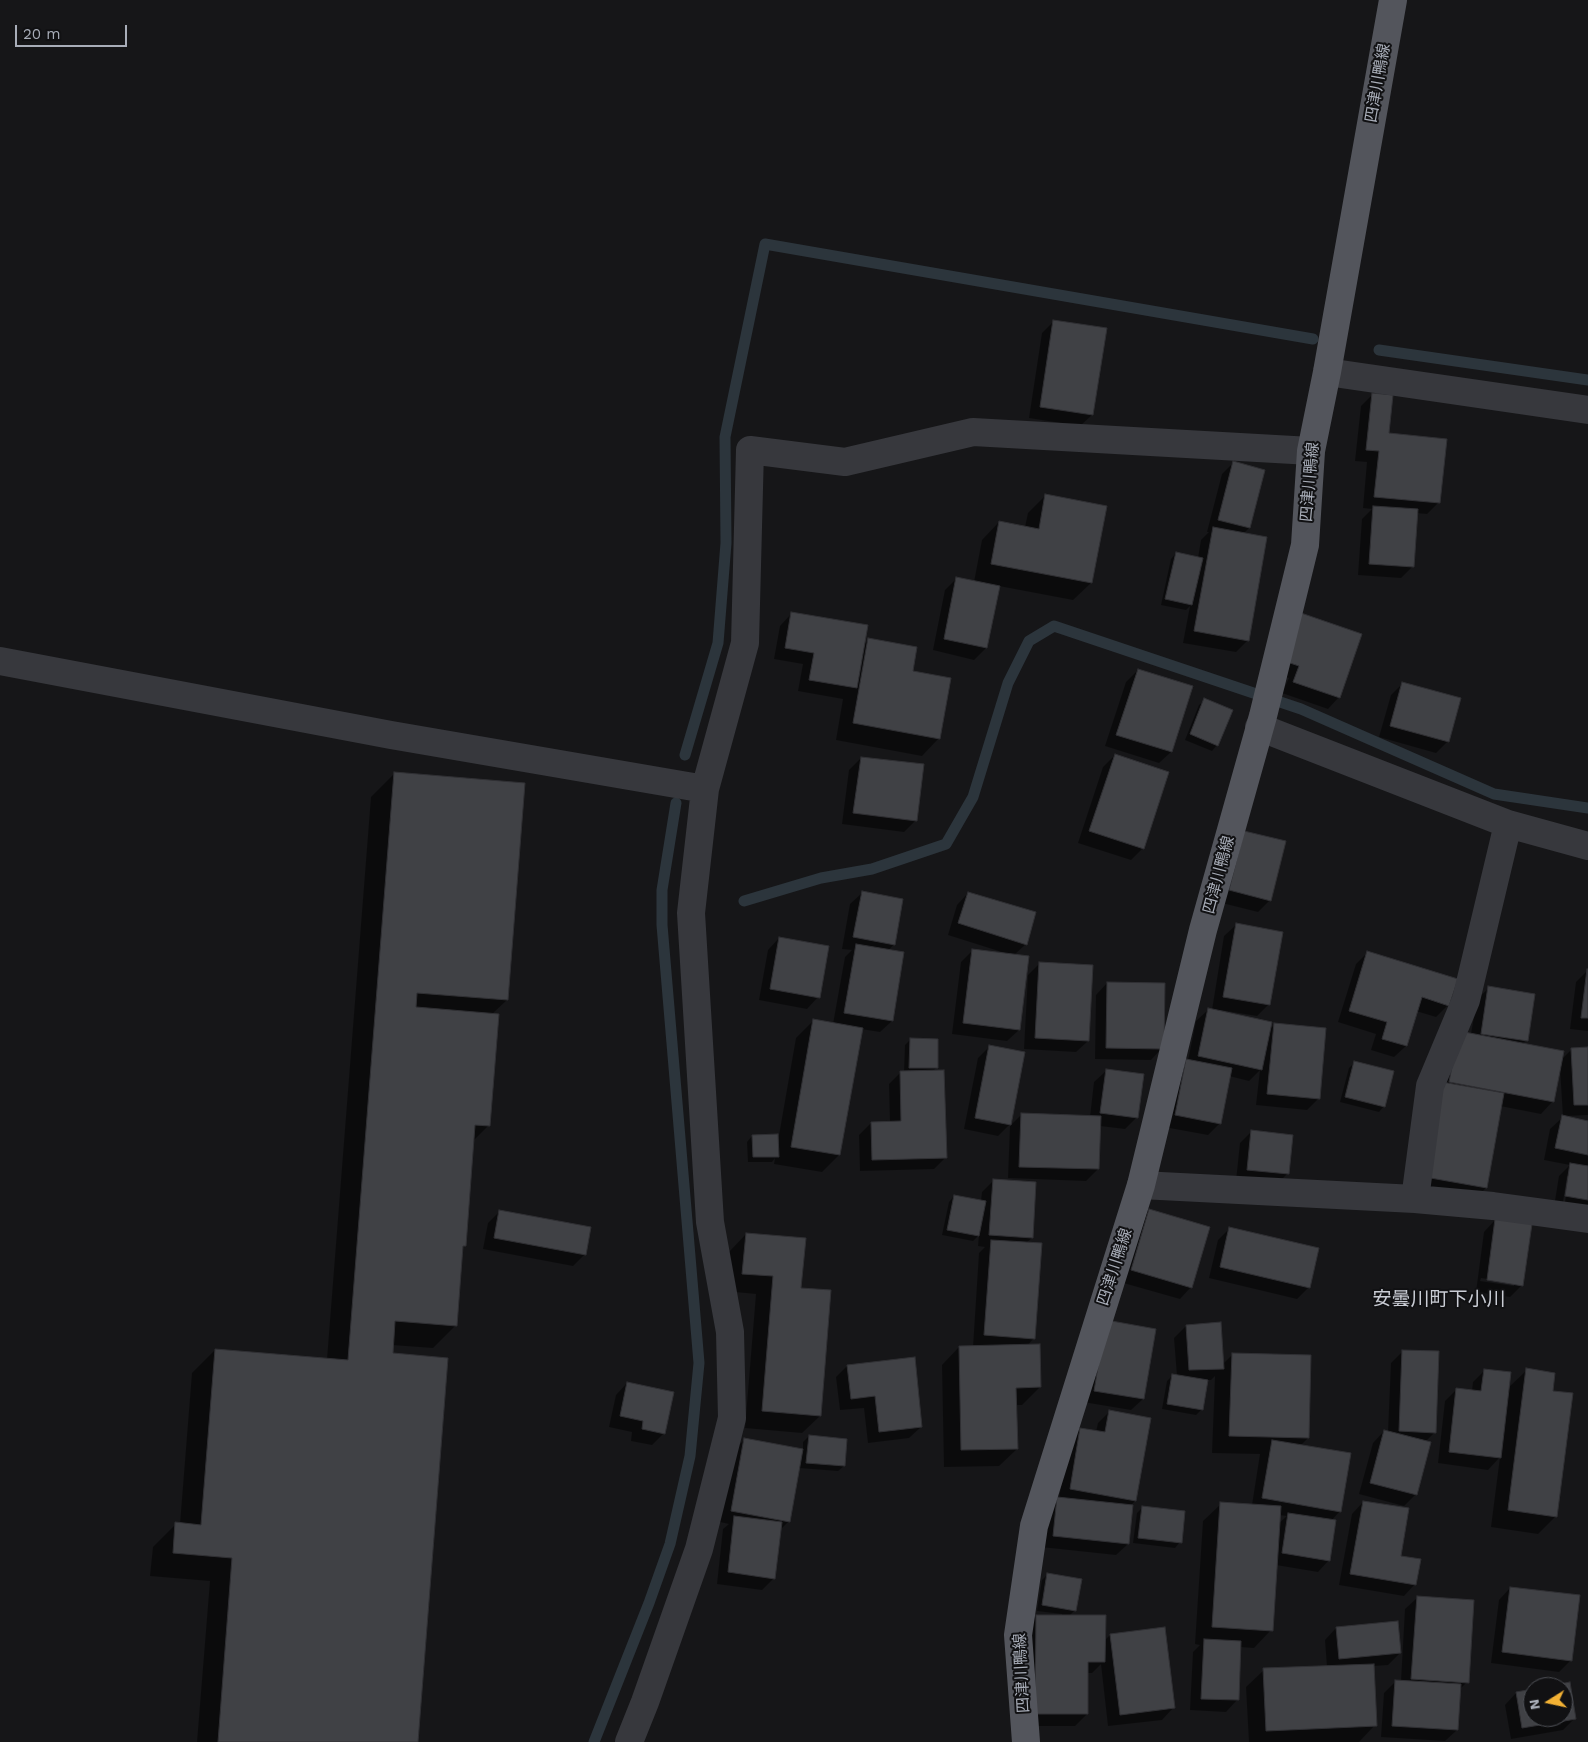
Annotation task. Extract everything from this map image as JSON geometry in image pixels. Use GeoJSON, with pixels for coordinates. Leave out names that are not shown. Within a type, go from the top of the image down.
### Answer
{"type":"FeatureCollection","features":[{"type":"Feature","properties":{"kind":"main road","name":"四津川鴨線"},"geometry":{"type":"LineString","coordinates":[[1026,1742],[1018,1635],[1034,1526],[1141,1185],[1203,930],[1261,722],[1305,545],[1311,451],[1327,372],[1393,0]]}},
{"type":"Feature","properties":{"kind":"street"},"geometry":{"type":"LineString","coordinates":[[1327,372],[1588,410]]}},
{"type":"Feature","properties":{"kind":"street"},"geometry":{"type":"LineString","coordinates":[[629,1742],[699,1549],[732,1418],[730,1332],[710,1222],[691,913],[706,789],[745,643],[750,450],[845,462],[973,432],[1311,451]]}},
{"type":"Feature","properties":{"kind":"street"},"geometry":{"type":"LineString","coordinates":[[0,661],[382,733],[706,789]]}},
{"type":"Feature","properties":{"kind":"street"},"geometry":{"type":"LineString","coordinates":[[1261,722],[1508,824],[1588,846]]}},
{"type":"Feature","properties":{"kind":"street"},"geometry":{"type":"LineString","coordinates":[[1415,1199],[1430,1086],[1466,1000],[1508,824]]}},
{"type":"Feature","properties":{"kind":"street"},"geometry":{"type":"LineString","coordinates":[[1141,1185],[1415,1199],[1494,1206],[1588,1219]]}},
{"type":"Feature","properties":{"kind":"building"},"geometry":{"type":"Polygon","coordinates":[[[1053,320],[1107,328],[1093,415],[1040,407],[1053,320]]]}},
{"type":"Feature","properties":{"kind":"building"},"geometry":{"type":"Polygon","coordinates":[[[1372,393],[1393,395],[1389,433],[1447,439],[1440,503],[1374,497],[1379,451],[1366,450],[1372,393]]]}},
{"type":"Feature","properties":{"kind":"building"},"geometry":{"type":"Polygon","coordinates":[[[1233,461],[1265,470],[1250,528],[1218,520],[1233,461]]]}},
{"type":"Feature","properties":{"kind":"building"},"geometry":{"type":"Polygon","coordinates":[[[1045,494],[1107,506],[1092,583],[991,564],[999,521],[1039,529],[1045,494]]]}},
{"type":"Feature","properties":{"kind":"building"},"geometry":{"type":"Polygon","coordinates":[[[1373,506],[1418,509],[1414,567],[1369,564],[1373,506]]]}},
{"type":"Feature","properties":{"kind":"building"},"geometry":{"type":"Polygon","coordinates":[[[1213,527],[1267,537],[1249,641],[1194,631],[1213,527]]]}},
{"type":"Feature","properties":{"kind":"building"},"geometry":{"type":"Polygon","coordinates":[[[1176,552],[1203,558],[1192,605],[1165,599],[1176,552]]]}},
{"type":"Feature","properties":{"kind":"building"},"geometry":{"type":"Polygon","coordinates":[[[956,577],[1000,586],[987,648],[944,639],[956,577]]]}},
{"type":"Feature","properties":{"kind":"building"},"geometry":{"type":"Polygon","coordinates":[[[791,612],[868,625],[857,688],[809,680],[814,653],[785,648],[791,612]]]}},
{"type":"Feature","properties":{"kind":"building"},"geometry":{"type":"Polygon","coordinates":[[[1298,612],[1362,634],[1340,698],[1293,682],[1299,666],[1281,660],[1298,612]]]}},
{"type":"Feature","properties":{"kind":"building"},"geometry":{"type":"Polygon","coordinates":[[[868,638],[917,647],[913,671],[951,678],[940,739],[853,723],[868,638]]]}},
{"type":"Feature","properties":{"kind":"building"},"geometry":{"type":"Polygon","coordinates":[[[1138,669],[1193,686],[1172,752],[1116,735],[1138,669]]]}},
{"type":"Feature","properties":{"kind":"building"},"geometry":{"type":"Polygon","coordinates":[[[1402,682],[1461,698],[1449,742],[1390,726],[1402,682]]]}},
{"type":"Feature","properties":{"kind":"building"},"geometry":{"type":"Polygon","coordinates":[[[1204,698],[1233,710],[1218,746],[1190,734],[1204,698]]]}},
{"type":"Feature","properties":{"kind":"building"},"geometry":{"type":"Polygon","coordinates":[[[1115,754],[1169,772],[1144,849],[1089,831],[1115,754]]]}},
{"type":"Feature","properties":{"kind":"building"},"geometry":{"type":"Polygon","coordinates":[[[861,757],[924,764],[917,821],[853,813],[861,757]]]}},
{"type":"Feature","properties":{"kind":"building"},"geometry":{"type":"Polygon","coordinates":[[[394,772],[525,783],[508,1000],[417,993],[416,1007],[499,1014],[490,1126],[475,1125],[466,1246],[463,1246],[457,1326],[395,1321],[393,1353],[448,1358],[418,1742],[218,1742],[232,1558],[173,1553],[175,1522],[201,1525],[215,1349],[348,1360],[394,772]]]}},
{"type":"Feature","properties":{"kind":"building"},"geometry":{"type":"Polygon","coordinates":[[[1244,831],[1286,841],[1271,901],[1229,890],[1244,831]]]}},
{"type":"Feature","properties":{"kind":"building"},"geometry":{"type":"Polygon","coordinates":[[[862,891],[903,899],[895,945],[853,937],[862,891]]]}},
{"type":"Feature","properties":{"kind":"building"},"geometry":{"type":"Polygon","coordinates":[[[968,892],[1036,912],[1027,945],[958,923],[968,892]]]}},
{"type":"Feature","properties":{"kind":"building"},"geometry":{"type":"Polygon","coordinates":[[[1236,923],[1283,932],[1270,1005],[1223,997],[1236,923]]]}},
{"type":"Feature","properties":{"kind":"building"},"geometry":{"type":"Polygon","coordinates":[[[779,937],[829,946],[820,998],[770,989],[779,937]]]}},
{"type":"Feature","properties":{"kind":"building"},"geometry":{"type":"Polygon","coordinates":[[[856,944],[904,952],[893,1021],[844,1013],[856,944]]]}},
{"type":"Feature","properties":{"kind":"building"},"geometry":{"type":"Polygon","coordinates":[[[972,949],[1029,956],[1020,1030],[963,1023],[972,949]]]}},
{"type":"Feature","properties":{"kind":"building"},"geometry":{"type":"Polygon","coordinates":[[[1367,951],[1458,979],[1449,1006],[1422,997],[1407,1046],[1382,1039],[1387,1022],[1349,1011],[1367,951]]]}},
{"type":"Feature","properties":{"kind":"building"},"geometry":{"type":"Polygon","coordinates":[[[1039,962],[1093,965],[1089,1041],[1035,1038],[1039,962]]]}},
{"type":"Feature","properties":{"kind":"building"},"geometry":{"type":"Polygon","coordinates":[[[1587,969],[1588,1018],[1581,1018],[1587,969]]]}},
{"type":"Feature","properties":{"kind":"building"},"geometry":{"type":"Polygon","coordinates":[[[1107,982],[1165,983],[1164,1049],[1106,1048],[1107,982]]]}},
{"type":"Feature","properties":{"kind":"building"},"geometry":{"type":"Polygon","coordinates":[[[1488,986],[1535,994],[1528,1041],[1481,1034],[1488,986]]]}},
{"type":"Feature","properties":{"kind":"building"},"geometry":{"type":"Polygon","coordinates":[[[1208,1008],[1272,1022],[1262,1070],[1198,1056],[1208,1008]]]}},
{"type":"Feature","properties":{"kind":"building"},"geometry":{"type":"Polygon","coordinates":[[[813,1019],[863,1028],[840,1155],[791,1147],[813,1019]]]}},
{"type":"Feature","properties":{"kind":"building"},"geometry":{"type":"Polygon","coordinates":[[[1274,1023],[1326,1028],[1320,1099],[1267,1094],[1274,1023]]]}},
{"type":"Feature","properties":{"kind":"building"},"geometry":{"type":"Polygon","coordinates":[[[1459,1031],[1564,1051],[1554,1102],[1449,1082],[1459,1031]]]}},
{"type":"Feature","properties":{"kind":"building"},"geometry":{"type":"Polygon","coordinates":[[[910,1038],[938,1039],[938,1068],[909,1068],[910,1038]]]}},
{"type":"Feature","properties":{"kind":"building"},"geometry":{"type":"Polygon","coordinates":[[[989,1045],[1025,1052],[1011,1125],[975,1118],[989,1045]]]}},
{"type":"Feature","properties":{"kind":"building"},"geometry":{"type":"Polygon","coordinates":[[[1588,1047],[1588,1105],[1574,1105],[1571,1048],[1588,1047]]]}},
{"type":"Feature","properties":{"kind":"building"},"geometry":{"type":"Polygon","coordinates":[[[1186,1059],[1232,1068],[1221,1124],[1175,1115],[1186,1059]]]}},
{"type":"Feature","properties":{"kind":"building"},"geometry":{"type":"Polygon","coordinates":[[[1354,1061],[1394,1071],[1385,1107],[1345,1097],[1354,1061]]]}},
{"type":"Feature","properties":{"kind":"building"},"geometry":{"type":"Polygon","coordinates":[[[1106,1069],[1144,1074],[1138,1118],[1100,1113],[1106,1069]]]}},
{"type":"Feature","properties":{"kind":"building"},"geometry":{"type":"Polygon","coordinates":[[[944,1070],[947,1158],[872,1160],[871,1122],[901,1121],[900,1071],[944,1070]]]}},
{"type":"Feature","properties":{"kind":"building"},"geometry":{"type":"Polygon","coordinates":[[[1442,1082],[1504,1093],[1487,1188],[1425,1177],[1442,1082]]]}},
{"type":"Feature","properties":{"kind":"building"},"geometry":{"type":"Polygon","coordinates":[[[1021,1113],[1101,1116],[1099,1169],[1019,1167],[1021,1113]]]}},
{"type":"Feature","properties":{"kind":"building"},"geometry":{"type":"Polygon","coordinates":[[[1562,1115],[1588,1121],[1588,1155],[1555,1148],[1562,1115]]]}},
{"type":"Feature","properties":{"kind":"building"},"geometry":{"type":"Polygon","coordinates":[[[1251,1130],[1293,1135],[1289,1174],[1247,1170],[1251,1130]]]}},
{"type":"Feature","properties":{"kind":"building"},"geometry":{"type":"Polygon","coordinates":[[[778,1134],[779,1157],[753,1157],[752,1135],[778,1134]]]}},
{"type":"Feature","properties":{"kind":"building"},"geometry":{"type":"Polygon","coordinates":[[[1570,1163],[1588,1166],[1588,1200],[1565,1196],[1570,1163]]]}},
{"type":"Feature","properties":{"kind":"building"},"geometry":{"type":"Polygon","coordinates":[[[993,1179],[1036,1182],[1033,1238],[989,1235],[993,1179]]]}},
{"type":"Feature","properties":{"kind":"building"},"geometry":{"type":"Polygon","coordinates":[[[954,1195],[986,1201],[979,1236],[947,1230],[954,1195]]]}},
{"type":"Feature","properties":{"kind":"building"},"geometry":{"type":"Polygon","coordinates":[[[1149,1209],[1210,1227],[1192,1288],[1131,1270],[1149,1209]]]}},
{"type":"Feature","properties":{"kind":"building"},"geometry":{"type":"Polygon","coordinates":[[[499,1210],[591,1227],[586,1255],[494,1238],[499,1210]]]}},
{"type":"Feature","properties":{"kind":"building"},"geometry":{"type":"Polygon","coordinates":[[[1495,1219],[1532,1224],[1523,1286],[1487,1280],[1495,1219]]]}},
{"type":"Feature","properties":{"kind":"building"},"geometry":{"type":"Polygon","coordinates":[[[1229,1227],[1319,1248],[1310,1288],[1220,1267],[1229,1227]]]}},
{"type":"Feature","properties":{"kind":"building"},"geometry":{"type":"Polygon","coordinates":[[[746,1233],[806,1238],[801,1288],[831,1290],[821,1416],[762,1411],[773,1276],[742,1274],[746,1233]]]}},
{"type":"Feature","properties":{"kind":"building"},"geometry":{"type":"Polygon","coordinates":[[[991,1240],[1042,1243],[1035,1339],[984,1335],[991,1240]]]}},
{"type":"Feature","properties":{"kind":"building"},"geometry":{"type":"Polygon","coordinates":[[[1106,1320],[1156,1329],[1144,1399],[1094,1391],[1106,1320]]]}},
{"type":"Feature","properties":{"kind":"building"},"geometry":{"type":"Polygon","coordinates":[[[1221,1322],[1224,1369],[1189,1370],[1186,1325],[1221,1322]]]}},
{"type":"Feature","properties":{"kind":"building"},"geometry":{"type":"Polygon","coordinates":[[[1040,1344],[1041,1387],[1016,1388],[1018,1449],[961,1450],[959,1346],[1040,1344]]]}},
{"type":"Feature","properties":{"kind":"building"},"geometry":{"type":"Polygon","coordinates":[[[1402,1350],[1439,1351],[1436,1433],[1399,1431],[1402,1350]]]}},
{"type":"Feature","properties":{"kind":"building"},"geometry":{"type":"Polygon","coordinates":[[[1232,1353],[1311,1355],[1309,1438],[1229,1436],[1232,1353]]]}},
{"type":"Feature","properties":{"kind":"building"},"geometry":{"type":"Polygon","coordinates":[[[915,1357],[922,1427],[879,1432],[875,1396],[851,1399],[847,1365],[915,1357]]]}},
{"type":"Feature","properties":{"kind":"building"},"geometry":{"type":"Polygon","coordinates":[[[1526,1368],[1555,1373],[1553,1391],[1573,1393],[1557,1517],[1508,1510],[1526,1368]]]}},
{"type":"Feature","properties":{"kind":"building"},"geometry":{"type":"Polygon","coordinates":[[[1484,1369],[1511,1372],[1501,1458],[1449,1452],[1456,1388],[1481,1391],[1484,1369]]]}},
{"type":"Feature","properties":{"kind":"building"},"geometry":{"type":"Polygon","coordinates":[[[1172,1374],[1208,1380],[1203,1410],[1167,1404],[1172,1374]]]}},
{"type":"Feature","properties":{"kind":"building"},"geometry":{"type":"Polygon","coordinates":[[[627,1382],[674,1392],[665,1434],[642,1429],[643,1421],[620,1416],[627,1382]]]}},
{"type":"Feature","properties":{"kind":"building"},"geometry":{"type":"Polygon","coordinates":[[[1109,1410],[1151,1418],[1136,1501],[1070,1489],[1080,1428],[1105,1432],[1109,1410]]]}},
{"type":"Feature","properties":{"kind":"building"},"geometry":{"type":"Polygon","coordinates":[[[1384,1430],[1431,1442],[1417,1495],[1370,1483],[1384,1430]]]}},
{"type":"Feature","properties":{"kind":"building"},"geometry":{"type":"Polygon","coordinates":[[[809,1435],[847,1439],[845,1466],[806,1463],[809,1435]]]}},
{"type":"Feature","properties":{"kind":"building"},"geometry":{"type":"Polygon","coordinates":[[[744,1438],[803,1449],[790,1522],[731,1511],[744,1438]]]}},
{"type":"Feature","properties":{"kind":"building"},"geometry":{"type":"Polygon","coordinates":[[[1272,1440],[1351,1453],[1341,1512],[1262,1498],[1272,1440]]]}},
{"type":"Feature","properties":{"kind":"building"},"geometry":{"type":"Polygon","coordinates":[[[1057,1497],[1133,1505],[1129,1544],[1053,1536],[1057,1497]]]}},
{"type":"Feature","properties":{"kind":"building"},"geometry":{"type":"Polygon","coordinates":[[[1363,1501],[1409,1508],[1401,1556],[1421,1559],[1416,1585],[1350,1574],[1363,1501]]]}},
{"type":"Feature","properties":{"kind":"building"},"geometry":{"type":"Polygon","coordinates":[[[1220,1502],[1281,1506],[1273,1631],[1212,1627],[1220,1502]]]}},
{"type":"Feature","properties":{"kind":"building"},"geometry":{"type":"Polygon","coordinates":[[[1142,1506],[1185,1511],[1182,1543],[1138,1538],[1142,1506]]]}},
{"type":"Feature","properties":{"kind":"building"},"geometry":{"type":"Polygon","coordinates":[[[1288,1513],[1336,1520],[1330,1561],[1282,1553],[1288,1513]]]}},
{"type":"Feature","properties":{"kind":"building"},"geometry":{"type":"Polygon","coordinates":[[[734,1516],[782,1522],[775,1579],[728,1572],[734,1516]]]}},
{"type":"Feature","properties":{"kind":"building"},"geometry":{"type":"Polygon","coordinates":[[[1047,1573],[1082,1579],[1076,1611],[1042,1605],[1047,1573]]]}},
{"type":"Feature","properties":{"kind":"building"},"geometry":{"type":"Polygon","coordinates":[[[1510,1587],[1580,1595],[1572,1661],[1502,1652],[1510,1587]]]}},
{"type":"Feature","properties":{"kind":"building"},"geometry":{"type":"Polygon","coordinates":[[[1417,1596],[1474,1600],[1469,1683],[1411,1679],[1417,1596]]]}},
{"type":"Feature","properties":{"kind":"building"},"geometry":{"type":"Polygon","coordinates":[[[1036,1615],[1106,1615],[1105,1662],[1088,1662],[1088,1714],[1035,1714],[1036,1615]]]}},
{"type":"Feature","properties":{"kind":"building"},"geometry":{"type":"Polygon","coordinates":[[[1398,1621],[1401,1653],[1339,1659],[1336,1627],[1398,1621]]]}},
{"type":"Feature","properties":{"kind":"building"},"geometry":{"type":"Polygon","coordinates":[[[1165,1627],[1175,1708],[1120,1715],[1110,1634],[1165,1627]]]}},
{"type":"Feature","properties":{"kind":"building"},"geometry":{"type":"Polygon","coordinates":[[[1204,1639],[1241,1641],[1239,1700],[1201,1699],[1204,1639]]]}},
{"type":"Feature","properties":{"kind":"building"},"geometry":{"type":"Polygon","coordinates":[[[1374,1664],[1377,1726],[1266,1731],[1263,1668],[1374,1664]]]}},
{"type":"Feature","properties":{"kind":"building"},"geometry":{"type":"Polygon","coordinates":[[[1395,1680],[1461,1684],[1458,1730],[1392,1726],[1395,1680]]]}},
{"type":"Feature","properties":{"kind":"building"},"geometry":{"type":"Polygon","coordinates":[[[1523,1691],[1523,1727],[1528,1727],[1522,1728],[1516,1692],[1523,1691]]]}},
{"type":"Feature","properties":{"kind":"building"},"geometry":{"type":"Polygon","coordinates":[[[1573,1700],[1576,1719],[1573,1720],[1573,1700]]]}},
{"type":"Feature","properties":{"kind":"waterway"},"geometry":{"type":"LineString","coordinates":[[685,755],[718,643],[726,543],[725,437],[765,244],[1313,339]]}},
{"type":"Feature","properties":{"kind":"waterway"},"geometry":{"type":"LineString","coordinates":[[1379,350],[1588,380]]}},
{"type":"Feature","properties":{"kind":"waterway"},"geometry":{"type":"LineString","coordinates":[[744,901],[821,878],[872,869],[946,844],[973,797],[1008,683],[1029,641],[1054,626],[1301,709],[1494,794],[1588,808]]}},
{"type":"Feature","properties":{"kind":"waterway"},"geometry":{"type":"LineString","coordinates":[[594,1742],[649,1603],[670,1544],[690,1456],[699,1363],[662,925],[662,890],[676,803]]}},
{"type":"Feature","properties":{"kind":"district","name":"安曇川町下小川"},"geometry":{"type":"Point","coordinates":[1439,1299]}}]}
